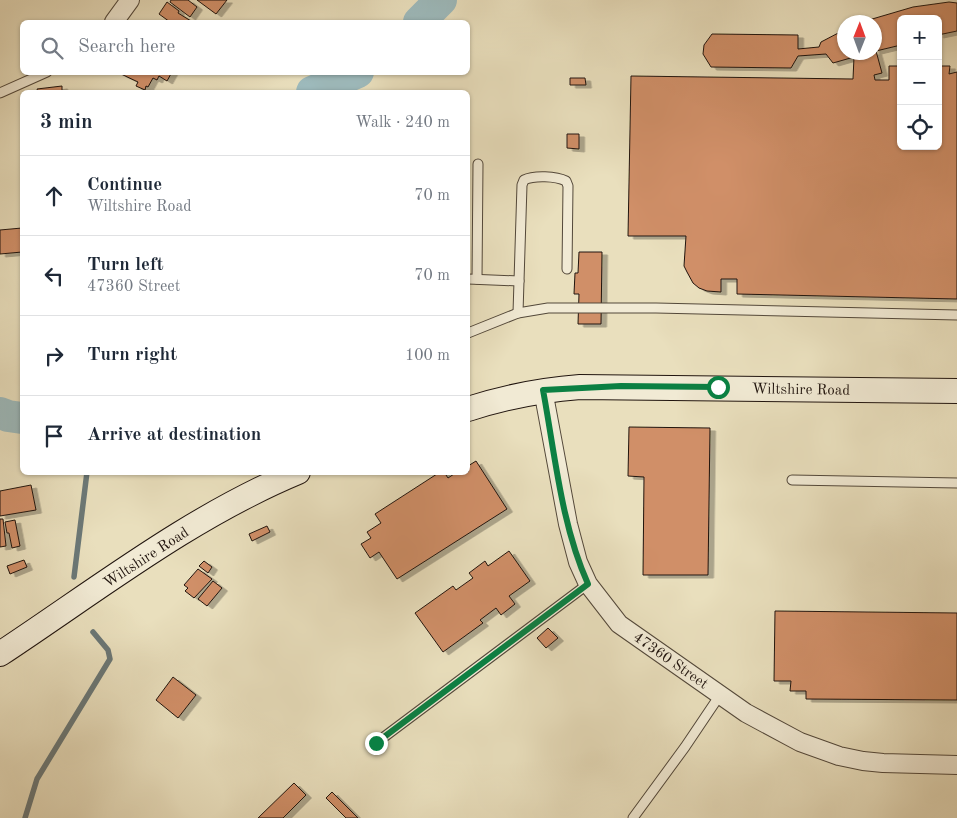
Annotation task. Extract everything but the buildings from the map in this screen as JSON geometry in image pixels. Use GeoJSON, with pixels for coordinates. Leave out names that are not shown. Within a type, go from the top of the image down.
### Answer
{"type":"FeatureCollection","features":[{"type":"Feature","properties":{"kind":"street"},"geometry":{"type":"LineString","coordinates":[[115,20],[130,0]]}},
{"type":"Feature","properties":{"kind":"street","name":"Wiltshire Road"},"geometry":{"type":"LineString","coordinates":[[470,408],[495,400],[543,390],[621,386],[957,391]]}},
{"type":"Feature","properties":{"kind":"street","name":"47360 Street"},"geometry":{"type":"LineString","coordinates":[[543,390],[568,524],[578,562],[588,584],[619,624],[746,713],[791,738],[839,756],[883,763],[957,765]]}},
{"type":"Feature","properties":{"kind":"street","name":"Wiltshire Road"},"geometry":{"type":"LineString","coordinates":[[0,654],[200,521],[239,499],[291,475]]}},
{"type":"Feature","properties":{"kind":"lane"},"geometry":{"type":"LineString","coordinates":[[0,93],[40,75]]}},
{"type":"Feature","properties":{"kind":"lane"},"geometry":{"type":"LineString","coordinates":[[478,164],[472,279],[519,281]]}},
{"type":"Feature","properties":{"kind":"lane"},"geometry":{"type":"LineString","coordinates":[[518,313],[522,185],[524,180],[529,177],[560,178],[566,181],[568,186],[567,269]]}},
{"type":"Feature","properties":{"kind":"lane"},"geometry":{"type":"LineString","coordinates":[[470,332],[518,313],[548,308],[656,308],[957,316]]}},
{"type":"Feature","properties":{"kind":"lane"},"geometry":{"type":"LineString","coordinates":[[792,480],[957,483]]}},
{"type":"Feature","properties":{"kind":"lane"},"geometry":{"type":"LineString","coordinates":[[376,743],[588,584]]}},
{"type":"Feature","properties":{"kind":"lane"},"geometry":{"type":"LineString","coordinates":[[633,818],[720,695]]}},
{"type":"Feature","properties":{"kind":"waterway"},"geometry":{"type":"LineString","coordinates":[[421,20],[441,0]]}},
{"type":"Feature","properties":{"kind":"waterway"},"geometry":{"type":"LineString","coordinates":[[317,90],[351,75]]}},
{"type":"Feature","properties":{"kind":"waterway"},"geometry":{"type":"LineString","coordinates":[[0,413],[20,418]]}},
{"type":"Feature","properties":{"kind":"waterway"},"geometry":{"type":"LineString","coordinates":[[74,577],[87,475]]}},
{"type":"Feature","properties":{"kind":"waterway"},"geometry":{"type":"LineString","coordinates":[[25,818],[37,779],[110,659],[108,650],[93,632]]}},
{"type":"Feature","properties":{"kind":"route"},"geometry":{"type":"LineString","coordinates":[[376,743],[588,584],[578,562],[568,524],[543,390],[621,386],[718,387]]}}]}
